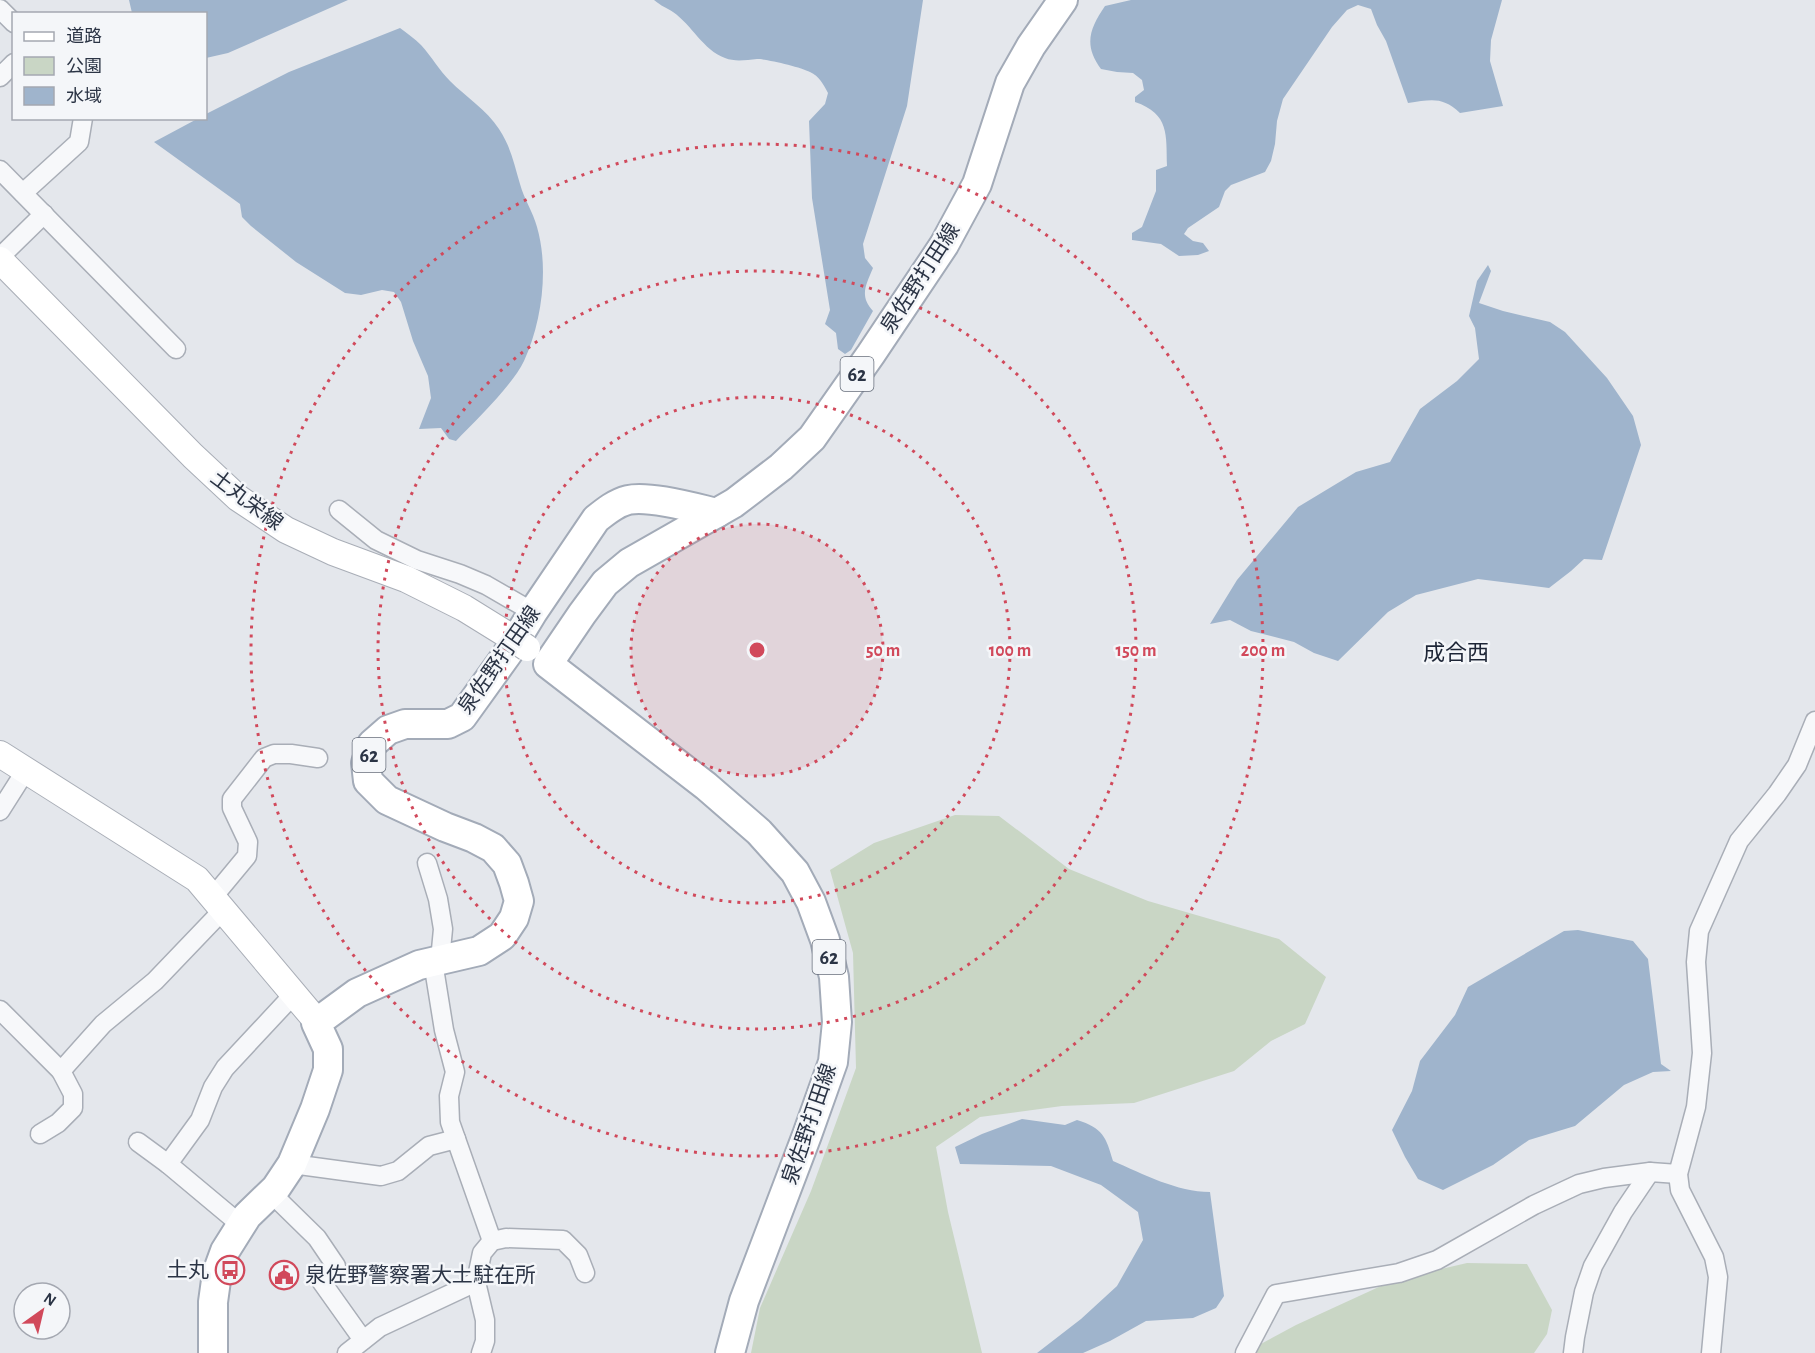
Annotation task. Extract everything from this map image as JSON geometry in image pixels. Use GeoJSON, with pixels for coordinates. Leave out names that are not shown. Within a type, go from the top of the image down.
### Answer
{"type":"FeatureCollection","features":[{"type":"Feature","properties":{"kind":"main road","name":"泉佐野打田線"},"geometry":{"type":"LineString","coordinates":[[730,1353],[744,1301],[833,1062],[837,1022],[834,977],[825,940],[811,902],[795,872],[759,832],[706,786],[527,648],[582,614],[605,583],[629,563],[734,503],[781,467],[812,438],[944,245],[977,184],[1010,83],[1031,46],[1063,0]]}},
{"type":"Feature","properties":{"kind":"main road","name":"土丸栄線"},"geometry":{"type":"LineString","coordinates":[[0,259],[193,456],[238,498],[286,530],[333,552],[406,579],[464,608],[527,648]]}},
{"type":"Feature","properties":{"kind":"main road","name":"泉佐野打田線"},"geometry":{"type":"LineString","coordinates":[[316,1023],[357,993],[419,965],[479,951],[502,936],[514,918],[519,901],[507,864],[493,848],[387,800],[368,781],[366,763],[372,744],[388,730],[405,724],[448,724],[462,717],[508,653],[596,519],[610,508],[630,500],[658,501],[717,513]]}},
{"type":"Feature","properties":{"kind":"main road"},"geometry":{"type":"LineString","coordinates":[[0,754],[197,879],[314,1018],[328,1049],[328,1070],[315,1109],[292,1164],[271,1193],[247,1216],[225,1251],[217,1273],[213,1302],[213,1353]]}},
{"type":"Feature","properties":{"kind":"street"},"geometry":{"type":"LineString","coordinates":[[0,9],[12,21]]}},
{"type":"Feature","properties":{"kind":"street"},"geometry":{"type":"LineString","coordinates":[[0,77],[12,65]]}},
{"type":"Feature","properties":{"kind":"street"},"geometry":{"type":"LineString","coordinates":[[23,193],[79,142],[82,120]]}},
{"type":"Feature","properties":{"kind":"street"},"geometry":{"type":"LineString","coordinates":[[0,170],[176,349]]}},
{"type":"Feature","properties":{"kind":"street"},"geometry":{"type":"LineString","coordinates":[[0,259],[44,214]]}},
{"type":"Feature","properties":{"kind":"street"},"geometry":{"type":"LineString","coordinates":[[339,510],[376,540],[417,561],[460,574],[486,585],[533,612]]}},
{"type":"Feature","properties":{"kind":"street"},"geometry":{"type":"LineString","coordinates":[[1711,1353],[1718,1277],[1714,1257],[1680,1190],[1678,1174],[1696,1107],[1702,1053],[1696,962],[1699,931],[1739,841],[1797,765],[1815,721]]}},
{"type":"Feature","properties":{"kind":"street"},"geometry":{"type":"LineString","coordinates":[[62,1071],[103,1024],[155,981],[219,903],[247,856],[248,842],[232,808],[232,799],[264,758],[274,754],[291,754],[318,758]]}},
{"type":"Feature","properties":{"kind":"street"},"geometry":{"type":"LineString","coordinates":[[0,812],[26,770]]}},
{"type":"Feature","properties":{"kind":"street"},"geometry":{"type":"LineString","coordinates":[[427,863],[438,899],[443,929],[437,961],[444,1030],[455,1072],[449,1096],[450,1122],[492,1241]]}},
{"type":"Feature","properties":{"kind":"street"},"geometry":{"type":"LineString","coordinates":[[168,1164],[200,1120],[213,1087],[225,1068],[294,994]]}},
{"type":"Feature","properties":{"kind":"street"},"geometry":{"type":"LineString","coordinates":[[0,1010],[62,1071],[73,1094],[73,1108],[58,1123],[40,1134]]}},
{"type":"Feature","properties":{"kind":"street"},"geometry":{"type":"LineString","coordinates":[[292,1164],[381,1176],[398,1171],[429,1146],[456,1139]]}},
{"type":"Feature","properties":{"kind":"street"},"geometry":{"type":"LineString","coordinates":[[138,1142],[241,1225]]}},
{"type":"Feature","properties":{"kind":"street"},"geometry":{"type":"LineString","coordinates":[[1245,1353],[1275,1294],[1399,1273],[1437,1260],[1534,1205],[1579,1184],[1604,1178],[1650,1173],[1678,1174]]}},
{"type":"Feature","properties":{"kind":"street"},"geometry":{"type":"LineString","coordinates":[[1573,1353],[1584,1292],[1593,1266],[1623,1212],[1650,1173]]}},
{"type":"Feature","properties":{"kind":"street"},"geometry":{"type":"LineString","coordinates":[[271,1193],[317,1238],[336,1266],[321,1281],[363,1341]]}},
{"type":"Feature","properties":{"kind":"street"},"geometry":{"type":"LineString","coordinates":[[482,1353],[485,1341],[485,1320],[476,1282],[482,1253],[492,1241],[506,1238],[563,1240],[578,1255],[585,1273]]}},
{"type":"Feature","properties":{"kind":"street"},"geometry":{"type":"LineString","coordinates":[[347,1353],[380,1328],[476,1282]]}},
{"type":"Feature","properties":{"kind":"green space"},"geometry":{"type":"Polygon","coordinates":[[[955,815],[999,816],[1069,869],[1148,901],[1279,939],[1326,977],[1305,1024],[1271,1041],[1234,1071],[1134,1103],[1062,1106],[980,1117],[936,1147],[948,1212],[982,1353],[751,1353],[760,1308],[811,1191],[856,1068],[853,953],[830,870],[874,843],[955,815]]]}},
{"type":"Feature","properties":{"kind":"green space"},"geometry":{"type":"Polygon","coordinates":[[[1467,1263],[1527,1264],[1552,1310],[1547,1334],[1534,1353],[1244,1353],[1296,1325],[1394,1280],[1467,1263]]]}},
{"type":"Feature","properties":{"kind":"water"},"geometry":{"type":"Polygon","coordinates":[[[129,0],[348,0],[228,53],[207,58],[207,12],[132,12],[129,0]]]}},
{"type":"Feature","properties":{"kind":"water"},"geometry":{"type":"Polygon","coordinates":[[[654,0],[923,0],[907,106],[863,244],[865,258],[873,268],[866,285],[865,295],[873,311],[851,350],[845,354],[838,349],[836,333],[825,324],[830,310],[812,198],[809,121],[825,104],[828,93],[816,76],[799,68],[762,59],[733,60],[717,54],[680,17],[654,0]]]}},
{"type":"Feature","properties":{"kind":"water"},"geometry":{"type":"Polygon","coordinates":[[[1131,0],[1502,0],[1491,40],[1490,61],[1503,106],[1460,113],[1448,104],[1436,100],[1408,103],[1386,41],[1371,9],[1358,5],[1347,10],[1332,27],[1283,99],[1271,161],[1265,172],[1231,185],[1225,191],[1219,207],[1188,228],[1184,234],[1193,241],[1203,243],[1209,251],[1198,255],[1179,256],[1161,244],[1132,240],[1132,233],[1142,227],[1156,191],[1156,170],[1167,166],[1166,135],[1155,113],[1135,102],[1135,97],[1144,90],[1142,80],[1133,73],[1101,69],[1095,60],[1090,44],[1092,29],[1105,6],[1131,0]]]}},
{"type":"Feature","properties":{"kind":"water"},"geometry":{"type":"Polygon","coordinates":[[[400,28],[421,45],[446,77],[494,122],[509,149],[541,243],[543,277],[539,312],[530,346],[518,371],[502,392],[456,441],[449,439],[441,428],[419,429],[431,398],[428,376],[413,341],[401,302],[394,292],[382,290],[361,295],[345,293],[296,262],[242,217],[240,204],[154,142],[195,120],[207,120],[207,113],[289,72],[400,28]]]}},
{"type":"Feature","properties":{"kind":"water"},"geometry":{"type":"Polygon","coordinates":[[[1488,265],[1491,271],[1479,303],[1550,322],[1565,332],[1607,378],[1633,416],[1641,445],[1602,560],[1584,559],[1549,588],[1478,579],[1416,595],[1388,612],[1338,661],[1314,653],[1294,642],[1251,631],[1230,620],[1210,624],[1237,580],[1298,507],[1356,472],[1390,462],[1420,409],[1457,381],[1479,359],[1475,328],[1469,316],[1477,281],[1488,265]]]}},
{"type":"Feature","properties":{"kind":"water"},"geometry":{"type":"Polygon","coordinates":[[[1578,930],[1633,941],[1648,959],[1661,1064],[1671,1071],[1653,1072],[1624,1085],[1575,1126],[1529,1140],[1493,1165],[1443,1190],[1418,1179],[1392,1130],[1412,1091],[1420,1061],[1455,1015],[1468,987],[1564,931],[1578,930]]]}},
{"type":"Feature","properties":{"kind":"water"},"geometry":{"type":"Polygon","coordinates":[[[1022,1119],[1065,1125],[1077,1120],[1086,1123],[1102,1134],[1113,1161],[1173,1186],[1210,1192],[1224,1296],[1216,1308],[1193,1318],[1146,1321],[1083,1353],[1037,1353],[1081,1319],[1117,1286],[1143,1240],[1138,1212],[1101,1185],[1051,1166],[960,1164],[955,1147],[1022,1119]]]}},
{"type":"Feature","properties":{"kind":"place","name":"土丸"},"geometry":{"type":"Point","coordinates":[230,1270]}},
{"type":"Feature","properties":{"kind":"place","name":"泉佐野警察署大土駐在所"},"geometry":{"type":"Point","coordinates":[284,1275]}},
{"type":"Feature","properties":{"kind":"district","name":"成合西"},"geometry":{"type":"Point","coordinates":[1456,652]}}]}
